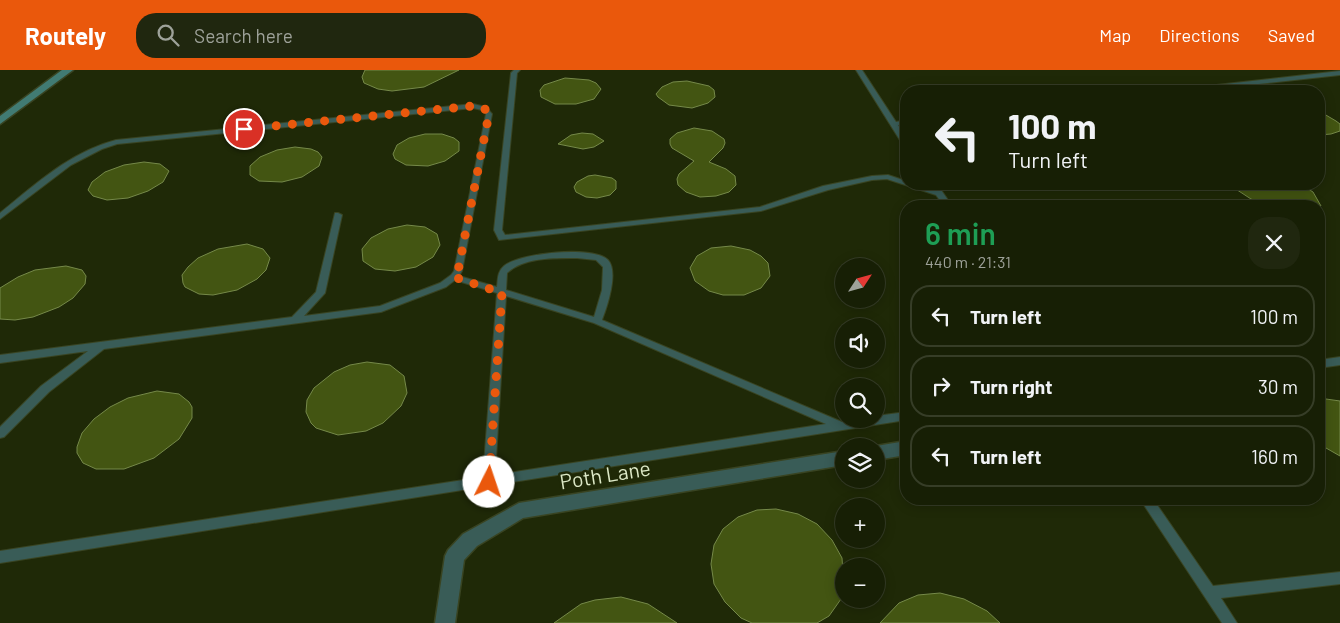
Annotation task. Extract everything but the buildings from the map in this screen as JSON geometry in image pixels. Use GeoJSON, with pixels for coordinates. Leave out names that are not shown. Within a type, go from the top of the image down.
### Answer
{"type":"FeatureCollection","features":[{"type":"Feature","properties":{"kind":"street"},"geometry":{"type":"LineString","coordinates":[[0,121],[68,70]]}},
{"type":"Feature","properties":{"kind":"street"},"geometry":{"type":"LineString","coordinates":[[885,452],[900,449]]}},
{"type":"Feature","properties":{"kind":"street","name":"Poth Lane"},"geometry":{"type":"LineString","coordinates":[[445,623],[455,556],[470,540],[519,511],[835,459]]}},
{"type":"Feature","properties":{"kind":"lane"},"geometry":{"type":"LineString","coordinates":[[517,70],[514,74],[498,230],[502,238],[761,209],[826,188],[872,178],[888,177],[900,181]]}},
{"type":"Feature","properties":{"kind":"lane"},"geometry":{"type":"LineString","coordinates":[[859,70],[900,134]]}},
{"type":"Feature","properties":{"kind":"lane"},"geometry":{"type":"LineString","coordinates":[[1234,85],[1340,73]]}},
{"type":"Feature","properties":{"kind":"lane"},"geometry":{"type":"LineString","coordinates":[[0,217],[62,166],[75,158],[116,142],[473,106],[481,107],[489,114],[458,271],[454,277],[443,285],[381,309],[0,359]]}},
{"type":"Feature","properties":{"kind":"lane"},"geometry":{"type":"LineString","coordinates":[[894,124],[900,123]]}},
{"type":"Feature","properties":{"kind":"lane"},"geometry":{"type":"LineString","coordinates":[[930,190],[939,193]]}},
{"type":"Feature","properties":{"kind":"lane"},"geometry":{"type":"LineString","coordinates":[[937,190],[944,200]]}},
{"type":"Feature","properties":{"kind":"lane"},"geometry":{"type":"LineString","coordinates":[[294,321],[320,293],[338,215]]}},
{"type":"Feature","properties":{"kind":"lane"},"geometry":{"type":"LineString","coordinates":[[489,482],[503,273],[509,266],[518,262],[578,254],[594,255],[605,262],[608,270],[604,302],[598,321]]}},
{"type":"Feature","properties":{"kind":"lane"},"geometry":{"type":"LineString","coordinates":[[454,277],[598,321],[835,423]]}},
{"type":"Feature","properties":{"kind":"lane"},"geometry":{"type":"LineString","coordinates":[[0,434],[45,389],[101,346]]}},
{"type":"Feature","properties":{"kind":"lane"},"geometry":{"type":"LineString","coordinates":[[1325,363],[1340,361]]}},
{"type":"Feature","properties":{"kind":"lane"},"geometry":{"type":"LineString","coordinates":[[885,419],[900,417]]}},
{"type":"Feature","properties":{"kind":"lane"},"geometry":{"type":"LineString","coordinates":[[0,558],[835,427]]}},
{"type":"Feature","properties":{"kind":"lane"},"geometry":{"type":"LineString","coordinates":[[1150,505],[1230,623]]}},
{"type":"Feature","properties":{"kind":"lane"},"geometry":{"type":"LineString","coordinates":[[1211,593],[1340,578]]}},
{"type":"Feature","properties":{"kind":"route"},"geometry":{"type":"LineString","coordinates":[[244,129],[473,106],[484,108],[489,114],[458,271],[454,277],[502,293],[489,482]]}}]}
